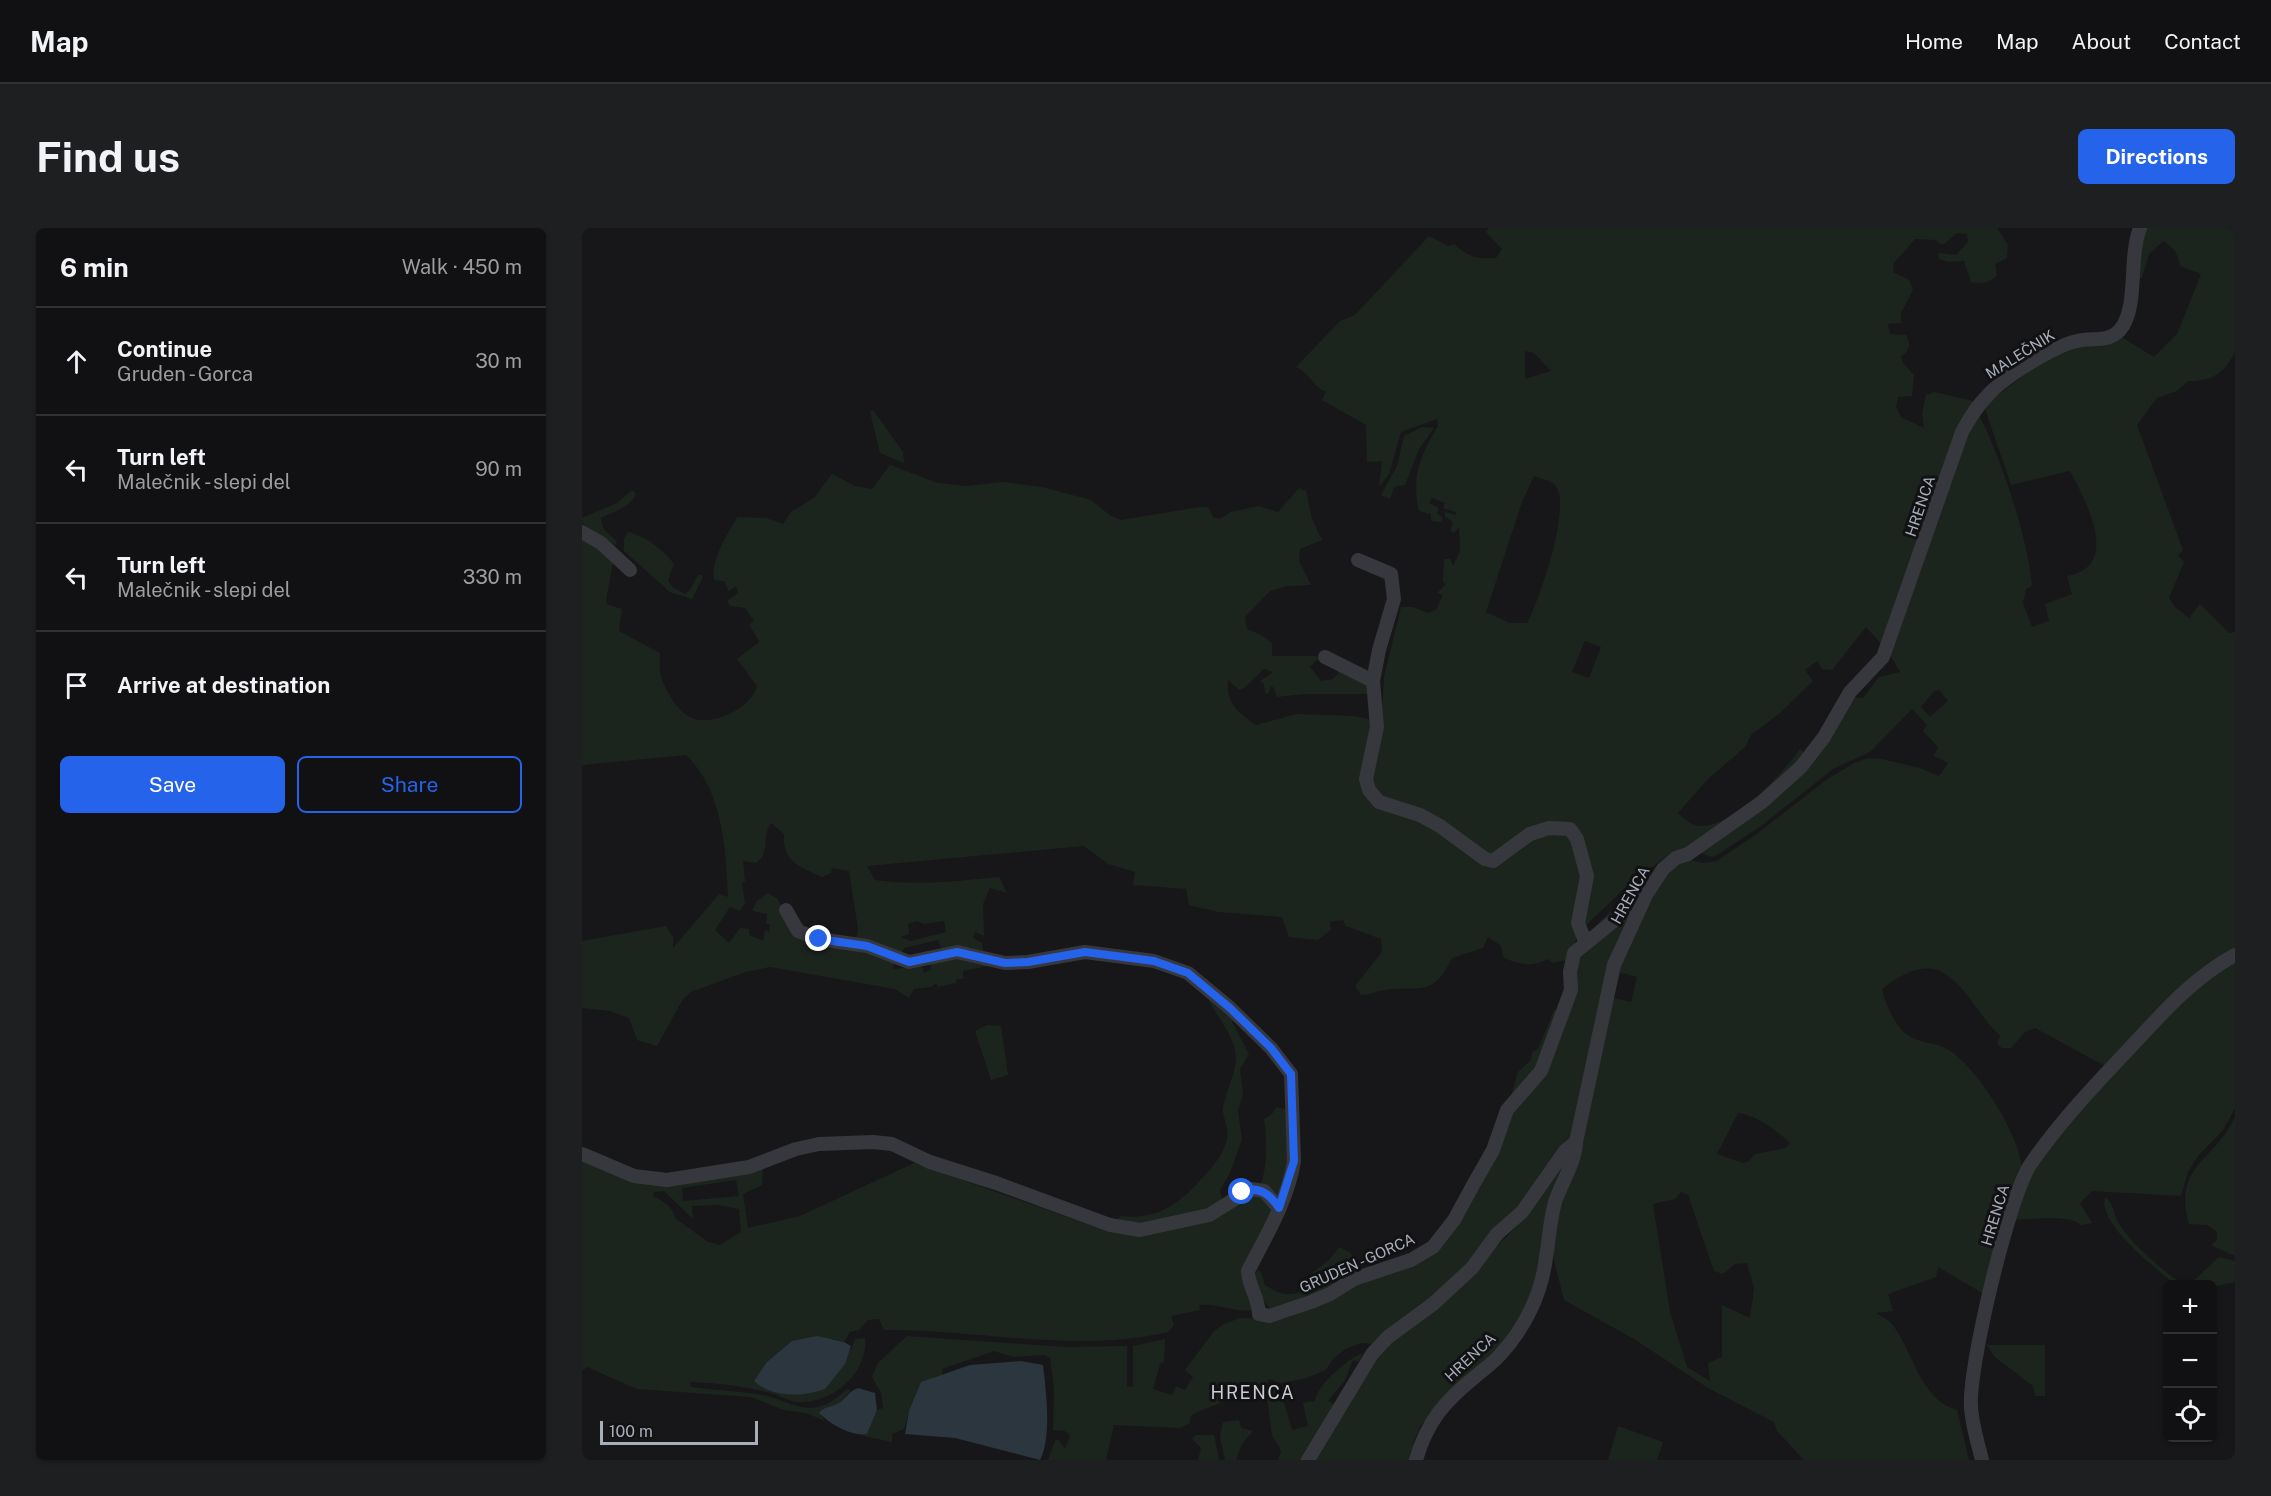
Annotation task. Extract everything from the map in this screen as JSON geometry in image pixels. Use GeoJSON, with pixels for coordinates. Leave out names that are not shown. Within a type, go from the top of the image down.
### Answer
{"type":"FeatureCollection","features":[{"type":"Feature","properties":{"kind":"street","name":"MALEČNIK"},"geometry":{"type":"LineString","coordinates":[[1978,405],[1990,392],[2060,346],[2079,340],[2112,337],[2119,331],[2131,309],[2132,262],[2140,228]]}},
{"type":"Feature","properties":{"kind":"street","name":"HRENCA"},"geometry":{"type":"LineString","coordinates":[[1416,1460],[1425,1432],[1437,1413],[1458,1390],[1499,1357],[1522,1327],[1532,1308],[1546,1258],[1556,1202],[1575,1156],[1576,1142],[1614,964],[1646,895],[1663,869],[1676,858],[1688,854],[1762,802],[1801,767],[1824,736],[1850,692],[1883,657],[1962,432],[1978,405]]}},
{"type":"Feature","properties":{"kind":"street"},"geometry":{"type":"LineString","coordinates":[[582,532],[601,543],[630,570]]}},
{"type":"Feature","properties":{"kind":"street"},"geometry":{"type":"LineString","coordinates":[[1358,560],[1391,574],[1394,599],[1378,650],[1373,681],[1377,727],[1366,779],[1369,790],[1380,802],[1420,815],[1440,826],[1485,859],[1493,861],[1530,834],[1549,828],[1570,829],[1577,839],[1587,876],[1578,923],[1585,941]]}},
{"type":"Feature","properties":{"kind":"street"},"geometry":{"type":"LineString","coordinates":[[1325,657],[1373,681]]}},
{"type":"Feature","properties":{"kind":"street","name":"GRUDEN - GORCA"},"geometry":{"type":"LineString","coordinates":[[1279,1208],[1248,1271],[1248,1278],[1259,1303],[1259,1314],[1270,1316],[1311,1302],[1330,1294],[1354,1279],[1411,1260],[1432,1247],[1454,1220],[1483,1168],[1507,1110],[1541,1071],[1571,990],[1570,972],[1574,953],[1585,941],[1646,895]]}},
{"type":"Feature","properties":{"kind":"street"},"geometry":{"type":"LineString","coordinates":[[786,910],[798,931],[819,939],[867,946],[909,962],[957,952],[1005,963],[1028,962],[1085,952],[1154,961],[1188,973],[1263,1040],[1291,1074],[1294,1161],[1279,1208]]}},
{"type":"Feature","properties":{"kind":"street","name":"HRENCA"},"geometry":{"type":"LineString","coordinates":[[1982,1459],[1970,1405],[1979,1344],[2006,1232],[2029,1166],[2092,1088],[2174,1001],[2193,982],[2235,955]]}},
{"type":"Feature","properties":{"kind":"street"},"geometry":{"type":"LineString","coordinates":[[582,1154],[634,1176],[667,1180],[749,1167],[796,1149],[819,1144],[873,1142],[902,1147],[930,1162],[996,1183],[1110,1225],[1140,1230],[1209,1215],[1242,1192],[1251,1189],[1264,1191],[1279,1208]]}},
{"type":"Feature","properties":{"kind":"street"},"geometry":{"type":"LineString","coordinates":[[1308,1460],[1372,1354],[1388,1337],[1433,1304],[1472,1268],[1497,1234],[1522,1212],[1565,1151],[1576,1142]]}},
{"type":"Feature","properties":{"kind":"shaded area"},"geometry":{"type":"Polygon","coordinates":[[[1489,228],[1997,228],[2008,245],[2007,258],[1995,264],[1997,275],[1985,282],[1971,282],[1964,261],[1948,262],[1939,259],[1938,253],[1956,255],[1968,242],[1967,234],[1957,233],[1944,244],[1936,240],[1915,239],[1894,263],[1893,272],[1909,280],[1913,290],[1901,313],[1901,323],[1888,324],[1890,334],[1906,335],[1909,347],[1901,357],[1903,363],[1914,375],[1912,396],[1898,397],[1896,407],[1901,417],[1924,428],[1922,413],[1926,395],[1934,392],[1977,402],[1883,646],[1866,627],[1832,670],[1822,669],[1817,661],[1805,670],[1813,681],[1780,713],[1751,735],[1745,747],[1708,779],[1678,813],[1695,825],[1715,823],[1743,808],[1757,797],[1800,749],[1806,754],[1753,804],[1682,850],[1664,858],[1623,890],[1580,931],[1567,960],[1553,963],[1547,959],[1531,964],[1515,962],[1504,958],[1500,945],[1488,937],[1483,948],[1452,958],[1438,980],[1430,985],[1422,988],[1378,991],[1366,995],[1361,995],[1355,986],[1382,952],[1381,939],[1346,926],[1343,920],[1330,922],[1331,930],[1318,940],[1289,937],[1282,917],[1219,912],[1189,905],[1186,889],[1133,885],[1135,872],[1108,864],[1084,846],[867,866],[875,880],[891,882],[937,882],[999,877],[1007,893],[990,888],[983,904],[984,936],[975,932],[973,938],[982,943],[984,955],[943,953],[938,940],[904,948],[901,958],[856,942],[858,929],[849,871],[832,868],[831,873],[822,877],[800,866],[789,857],[786,851],[784,834],[771,823],[761,859],[756,863],[743,861],[745,882],[742,883],[745,903],[740,911],[730,907],[715,930],[729,943],[740,928],[749,929],[749,935],[763,941],[765,930],[769,932],[770,924],[766,924],[767,914],[752,911],[757,901],[768,893],[778,899],[787,922],[901,965],[893,964],[894,969],[922,966],[924,973],[931,969],[930,962],[957,957],[993,965],[963,971],[963,979],[956,979],[956,983],[938,987],[936,983],[931,987],[914,989],[909,998],[895,989],[770,967],[745,972],[691,992],[683,999],[657,1046],[637,1040],[629,1018],[610,1011],[582,1008],[582,941],[666,926],[673,937],[673,948],[719,894],[728,897],[724,841],[715,803],[708,785],[686,755],[582,765],[582,530],[615,552],[606,600],[608,605],[622,609],[619,631],[660,653],[660,670],[668,693],[683,712],[695,719],[703,720],[732,713],[748,701],[757,686],[737,659],[759,642],[749,624],[754,621],[745,608],[730,606],[727,601],[738,593],[736,586],[729,591],[724,581],[714,580],[717,555],[725,539],[737,517],[766,518],[783,524],[791,512],[814,498],[832,474],[855,486],[872,489],[890,465],[938,483],[966,486],[1003,482],[1042,487],[1091,500],[1111,516],[1121,520],[1200,507],[1208,507],[1213,517],[1220,519],[1231,512],[1259,506],[1278,512],[1299,488],[1306,491],[1312,519],[1322,540],[1300,549],[1299,561],[1311,585],[1287,586],[1270,591],[1245,617],[1247,629],[1272,643],[1272,656],[1317,656],[1318,659],[1310,667],[1321,681],[1333,679],[1342,669],[1372,678],[1368,694],[1304,694],[1277,697],[1271,686],[1268,694],[1265,693],[1264,684],[1260,681],[1273,672],[1264,669],[1239,690],[1228,680],[1231,702],[1256,725],[1297,714],[1354,716],[1377,721],[1382,712],[1384,677],[1401,607],[1413,607],[1428,613],[1436,610],[1443,595],[1437,593],[1446,584],[1443,582],[1444,559],[1450,559],[1453,566],[1460,551],[1459,527],[1454,533],[1450,531],[1453,522],[1445,516],[1445,512],[1456,515],[1456,512],[1443,508],[1445,503],[1432,498],[1429,503],[1439,508],[1437,514],[1443,518],[1441,522],[1431,521],[1431,514],[1419,511],[1417,477],[1426,447],[1438,426],[1437,419],[1401,432],[1389,474],[1379,487],[1382,461],[1367,462],[1366,425],[1322,400],[1326,392],[1296,367],[1340,321],[1355,315],[1429,236],[1448,246],[1454,244],[1463,252],[1473,256],[1496,258],[1502,249],[1486,232],[1489,228]],[[1525,351],[1525,379],[1551,371],[1534,353],[1525,351]],[[1534,476],[1522,502],[1486,612],[1509,623],[1527,623],[1546,575],[1560,511],[1559,495],[1555,485],[1548,480],[1534,476]],[[1585,641],[1572,672],[1589,678],[1601,647],[1585,641]],[[917,921],[908,924],[909,934],[901,937],[911,941],[946,932],[944,921],[924,924],[917,921]]]}},
{"type":"Feature","properties":{"kind":"shaded area"},"geometry":{"type":"Polygon","coordinates":[[[2143,228],[2235,228],[2235,352],[2222,371],[2211,378],[2188,381],[2177,391],[2157,398],[2137,425],[2183,550],[2178,555],[2184,562],[2169,598],[2175,607],[2189,618],[2200,604],[2229,633],[2235,632],[2235,950],[2107,1067],[2035,1028],[2025,1032],[2011,1048],[2002,1048],[1997,1044],[2000,1036],[1963,990],[1951,978],[1938,970],[1923,969],[1905,974],[1882,989],[1892,1015],[1904,1032],[1914,1038],[1949,1050],[1960,1059],[1984,1087],[2006,1121],[2014,1139],[2022,1169],[1984,1294],[1938,1267],[1936,1277],[1888,1294],[1893,1311],[1876,1313],[1892,1324],[1900,1335],[1919,1373],[1934,1396],[1957,1410],[1969,1460],[1804,1460],[1777,1431],[1774,1422],[1708,1388],[1634,1339],[1564,1300],[1552,1252],[1556,1214],[1580,1151],[1609,997],[1631,1002],[1637,977],[1616,971],[1664,874],[1685,859],[1703,863],[1717,861],[1758,833],[1826,780],[1854,763],[1868,758],[1920,768],[1939,776],[1948,763],[1934,756],[1938,747],[1923,731],[1927,725],[1912,709],[1870,752],[1833,769],[1761,826],[1720,853],[1713,857],[1703,854],[1703,851],[1771,798],[1851,697],[1863,698],[1879,677],[1900,672],[1889,653],[1960,448],[1979,415],[2004,475],[2025,545],[2032,586],[2026,589],[2023,603],[2032,627],[2049,621],[2045,604],[2072,594],[2067,576],[2084,570],[2093,560],[2096,547],[2091,515],[2084,499],[2070,471],[2011,485],[1984,406],[2050,355],[2120,336],[2154,357],[2177,334],[2201,274],[2180,266],[2175,251],[2163,241],[2149,254],[2142,278],[2137,278],[2143,228]],[[1939,690],[1934,691],[1921,707],[1930,717],[1948,701],[1939,690]],[[1738,1113],[1717,1154],[1743,1163],[1749,1161],[1755,1154],[1786,1148],[1790,1143],[1766,1124],[1738,1113]],[[1681,1192],[1675,1199],[1653,1204],[1670,1312],[1687,1367],[1710,1381],[1708,1363],[1722,1357],[1722,1305],[1750,1318],[1754,1288],[1747,1263],[1735,1264],[1723,1274],[1714,1271],[1688,1195],[1681,1192]]]}},
{"type":"Feature","properties":{"kind":"shaded area"},"geometry":{"type":"Polygon","coordinates":[[[873,410],[903,452],[904,463],[880,453],[870,412],[873,410]]]}},
{"type":"Feature","properties":{"kind":"shaded area"},"geometry":{"type":"Polygon","coordinates":[[[1422,427],[1434,428],[1419,449],[1405,485],[1394,487],[1390,499],[1381,495],[1397,466],[1404,436],[1422,427]]]}},
{"type":"Feature","properties":{"kind":"shaded area"},"geometry":{"type":"Polygon","coordinates":[[[632,490],[636,494],[629,503],[601,518],[604,529],[617,541],[615,545],[582,523],[582,518],[617,503],[632,490]]]}},
{"type":"Feature","properties":{"kind":"shaded area"},"geometry":{"type":"Polygon","coordinates":[[[628,532],[647,540],[660,549],[674,564],[668,580],[672,587],[685,594],[690,590],[698,575],[703,577],[692,599],[670,592],[624,551],[624,539],[628,532]]]}},
{"type":"Feature","properties":{"kind":"shaded area"},"geometry":{"type":"Polygon","coordinates":[[[1648,878],[1652,881],[1610,966],[1574,1133],[1538,1185],[1454,1282],[1373,1344],[1361,1343],[1345,1349],[1332,1360],[1326,1370],[1303,1379],[1281,1383],[1269,1379],[1267,1383],[1276,1388],[1275,1397],[1283,1399],[1292,1430],[1308,1426],[1303,1403],[1315,1401],[1321,1388],[1334,1373],[1349,1360],[1363,1353],[1358,1362],[1353,1360],[1345,1380],[1328,1401],[1338,1406],[1306,1460],[1278,1460],[1281,1451],[1272,1435],[1266,1390],[1257,1389],[1197,1412],[1191,1416],[1190,1423],[1180,1428],[1114,1425],[1106,1460],[1048,1460],[1055,1441],[1058,1439],[1065,1449],[1070,1436],[1065,1431],[1053,1430],[1054,1387],[1050,1358],[1045,1355],[1014,1357],[994,1351],[942,1369],[942,1375],[936,1376],[909,1411],[904,1429],[892,1434],[892,1442],[860,1435],[867,1434],[877,1410],[883,1408],[881,1393],[872,1377],[878,1363],[907,1336],[1065,1347],[1127,1346],[1127,1386],[1133,1387],[1133,1346],[1165,1339],[1164,1362],[1160,1364],[1153,1389],[1172,1395],[1176,1386],[1185,1390],[1193,1377],[1185,1370],[1214,1331],[1224,1324],[1240,1318],[1284,1319],[1314,1307],[1342,1289],[1429,1252],[1508,1120],[1546,1069],[1580,946],[1600,921],[1648,878]]]}},
{"type":"Feature","properties":{"kind":"shaded area"},"geometry":{"type":"Polygon","coordinates":[[[2235,960],[2235,1108],[2223,1130],[2198,1156],[2188,1172],[2181,1196],[2092,1191],[2080,1203],[2092,1223],[2081,1225],[2059,1218],[2014,1220],[2023,1192],[2039,1161],[2073,1117],[2184,997],[2235,960]]]}},
{"type":"Feature","properties":{"kind":"shaded area"},"geometry":{"type":"Polygon","coordinates":[[[1210,998],[1234,1016],[1232,1022],[1249,1054],[1240,1069],[1243,1095],[1238,1111],[1242,1139],[1230,1173],[1220,1190],[1222,1199],[1197,1213],[1184,1217],[1157,1222],[1115,1223],[1120,1216],[1134,1217],[1158,1212],[1178,1201],[1197,1184],[1224,1149],[1228,1135],[1223,1108],[1236,1058],[1230,1037],[1209,1001],[1210,998]]]}},
{"type":"Feature","properties":{"kind":"shaded area"},"geometry":{"type":"Polygon","coordinates":[[[1563,1006],[1535,1071],[1510,1099],[1518,1072],[1531,1060],[1532,1052],[1538,1049],[1554,1010],[1563,1006]]]}},
{"type":"Feature","properties":{"kind":"shaded area"},"geometry":{"type":"Polygon","coordinates":[[[987,1025],[1001,1026],[1008,1075],[991,1080],[975,1031],[987,1025]]]}},
{"type":"Feature","properties":{"kind":"shaded area"},"geometry":{"type":"Polygon","coordinates":[[[1276,1107],[1286,1109],[1294,1155],[1280,1198],[1260,1186],[1266,1153],[1264,1119],[1272,1114],[1276,1107]]]}},
{"type":"Feature","properties":{"kind":"shaded area"},"geometry":{"type":"Polygon","coordinates":[[[2235,1117],[2235,1256],[2211,1245],[2217,1240],[2217,1232],[2207,1225],[2189,1224],[2186,1204],[2191,1175],[2227,1132],[2235,1117]]]}},
{"type":"Feature","properties":{"kind":"shaded area"},"geometry":{"type":"Polygon","coordinates":[[[582,1156],[629,1176],[763,1168],[762,1185],[743,1194],[748,1228],[800,1216],[914,1163],[1112,1233],[1132,1235],[1256,1194],[1274,1205],[1252,1257],[1254,1310],[1199,1305],[1200,1310],[1171,1316],[1174,1325],[1168,1332],[1097,1341],[1061,1341],[884,1330],[879,1319],[868,1320],[859,1330],[850,1332],[844,1342],[834,1339],[791,1343],[767,1362],[851,1350],[855,1339],[865,1338],[865,1351],[854,1374],[835,1392],[823,1398],[810,1402],[797,1402],[752,1388],[690,1382],[691,1387],[756,1394],[812,1408],[834,1400],[847,1389],[851,1390],[839,1404],[819,1413],[825,1421],[806,1413],[784,1410],[751,1397],[637,1389],[587,1367],[582,1370],[582,1156]],[[736,1180],[682,1188],[683,1201],[739,1196],[736,1180]],[[664,1191],[654,1192],[653,1196],[670,1208],[675,1218],[708,1242],[720,1245],[741,1232],[739,1209],[717,1205],[692,1206],[693,1219],[664,1191]]]}},
{"type":"Feature","properties":{"kind":"shaded area"},"geometry":{"type":"Polygon","coordinates":[[[1569,1157],[1538,1274],[1520,1320],[1505,1342],[1421,1425],[1414,1441],[1412,1460],[1313,1460],[1375,1354],[1457,1286],[1516,1227],[1569,1157]]]}},
{"type":"Feature","properties":{"kind":"shaded area"},"geometry":{"type":"Polygon","coordinates":[[[2105,1197],[2112,1205],[2124,1231],[2139,1248],[2177,1280],[2169,1280],[2129,1244],[2110,1220],[2105,1208],[2105,1197]]]}},
{"type":"Feature","properties":{"kind":"shaded area"},"geometry":{"type":"Polygon","coordinates":[[[1339,1247],[1351,1253],[1357,1272],[1343,1277],[1308,1301],[1271,1310],[1262,1298],[1255,1278],[1257,1270],[1261,1272],[1265,1285],[1284,1294],[1298,1293],[1311,1274],[1329,1260],[1339,1247]]]}},
{"type":"Feature","properties":{"kind":"shaded area"},"geometry":{"type":"Polygon","coordinates":[[[2219,1257],[2235,1261],[2235,1282],[2217,1286],[2217,1280],[2194,1280],[2219,1257]]]}},
{"type":"Feature","properties":{"kind":"shaded area"},"geometry":{"type":"Polygon","coordinates":[[[817,1336],[844,1342],[851,1346],[845,1364],[825,1389],[807,1394],[779,1393],[770,1391],[754,1381],[767,1362],[792,1341],[817,1336]]]}},
{"type":"Feature","properties":{"kind":"shaded area"},"geometry":{"type":"Polygon","coordinates":[[[1987,1345],[2045,1345],[2045,1396],[2035,1396],[2033,1386],[1995,1357],[1987,1345]]]}},
{"type":"Feature","properties":{"kind":"shaded area"},"geometry":{"type":"Polygon","coordinates":[[[1021,1361],[1043,1365],[1047,1426],[1044,1450],[1040,1460],[955,1438],[905,1434],[909,1411],[921,1382],[970,1365],[1021,1361]]]}},
{"type":"Feature","properties":{"kind":"shaded area"},"geometry":{"type":"Polygon","coordinates":[[[858,1388],[875,1393],[877,1410],[867,1434],[847,1431],[834,1425],[819,1413],[840,1402],[858,1388]]]}},
{"type":"Feature","properties":{"kind":"shaded area"},"geometry":{"type":"Polygon","coordinates":[[[1239,1420],[1241,1428],[1253,1431],[1242,1444],[1236,1460],[1225,1460],[1220,1437],[1223,1422],[1239,1420]]]}},
{"type":"Feature","properties":{"kind":"shaded area"},"geometry":{"type":"Polygon","coordinates":[[[1618,1426],[1663,1442],[1657,1460],[1608,1460],[1618,1426]]]}},
{"type":"Feature","properties":{"kind":"shaded area"},"geometry":{"type":"Polygon","coordinates":[[[1196,1435],[1214,1435],[1219,1460],[1198,1460],[1201,1448],[1192,1439],[1196,1435]]]}},
{"type":"Feature","properties":{"kind":"district","name":"HRENCA"},"geometry":{"type":"Point","coordinates":[1253,1392]}},
{"type":"Feature","properties":{"kind":"route"},"geometry":{"type":"LineString","coordinates":[[819,939],[867,946],[909,962],[957,952],[972,953],[1005,963],[1028,962],[1085,952],[1110,953],[1154,961],[1188,973],[1230,1008],[1271,1048],[1291,1074],[1294,1161],[1289,1184],[1279,1208],[1273,1198],[1264,1191],[1251,1189],[1242,1192]]}}]}
